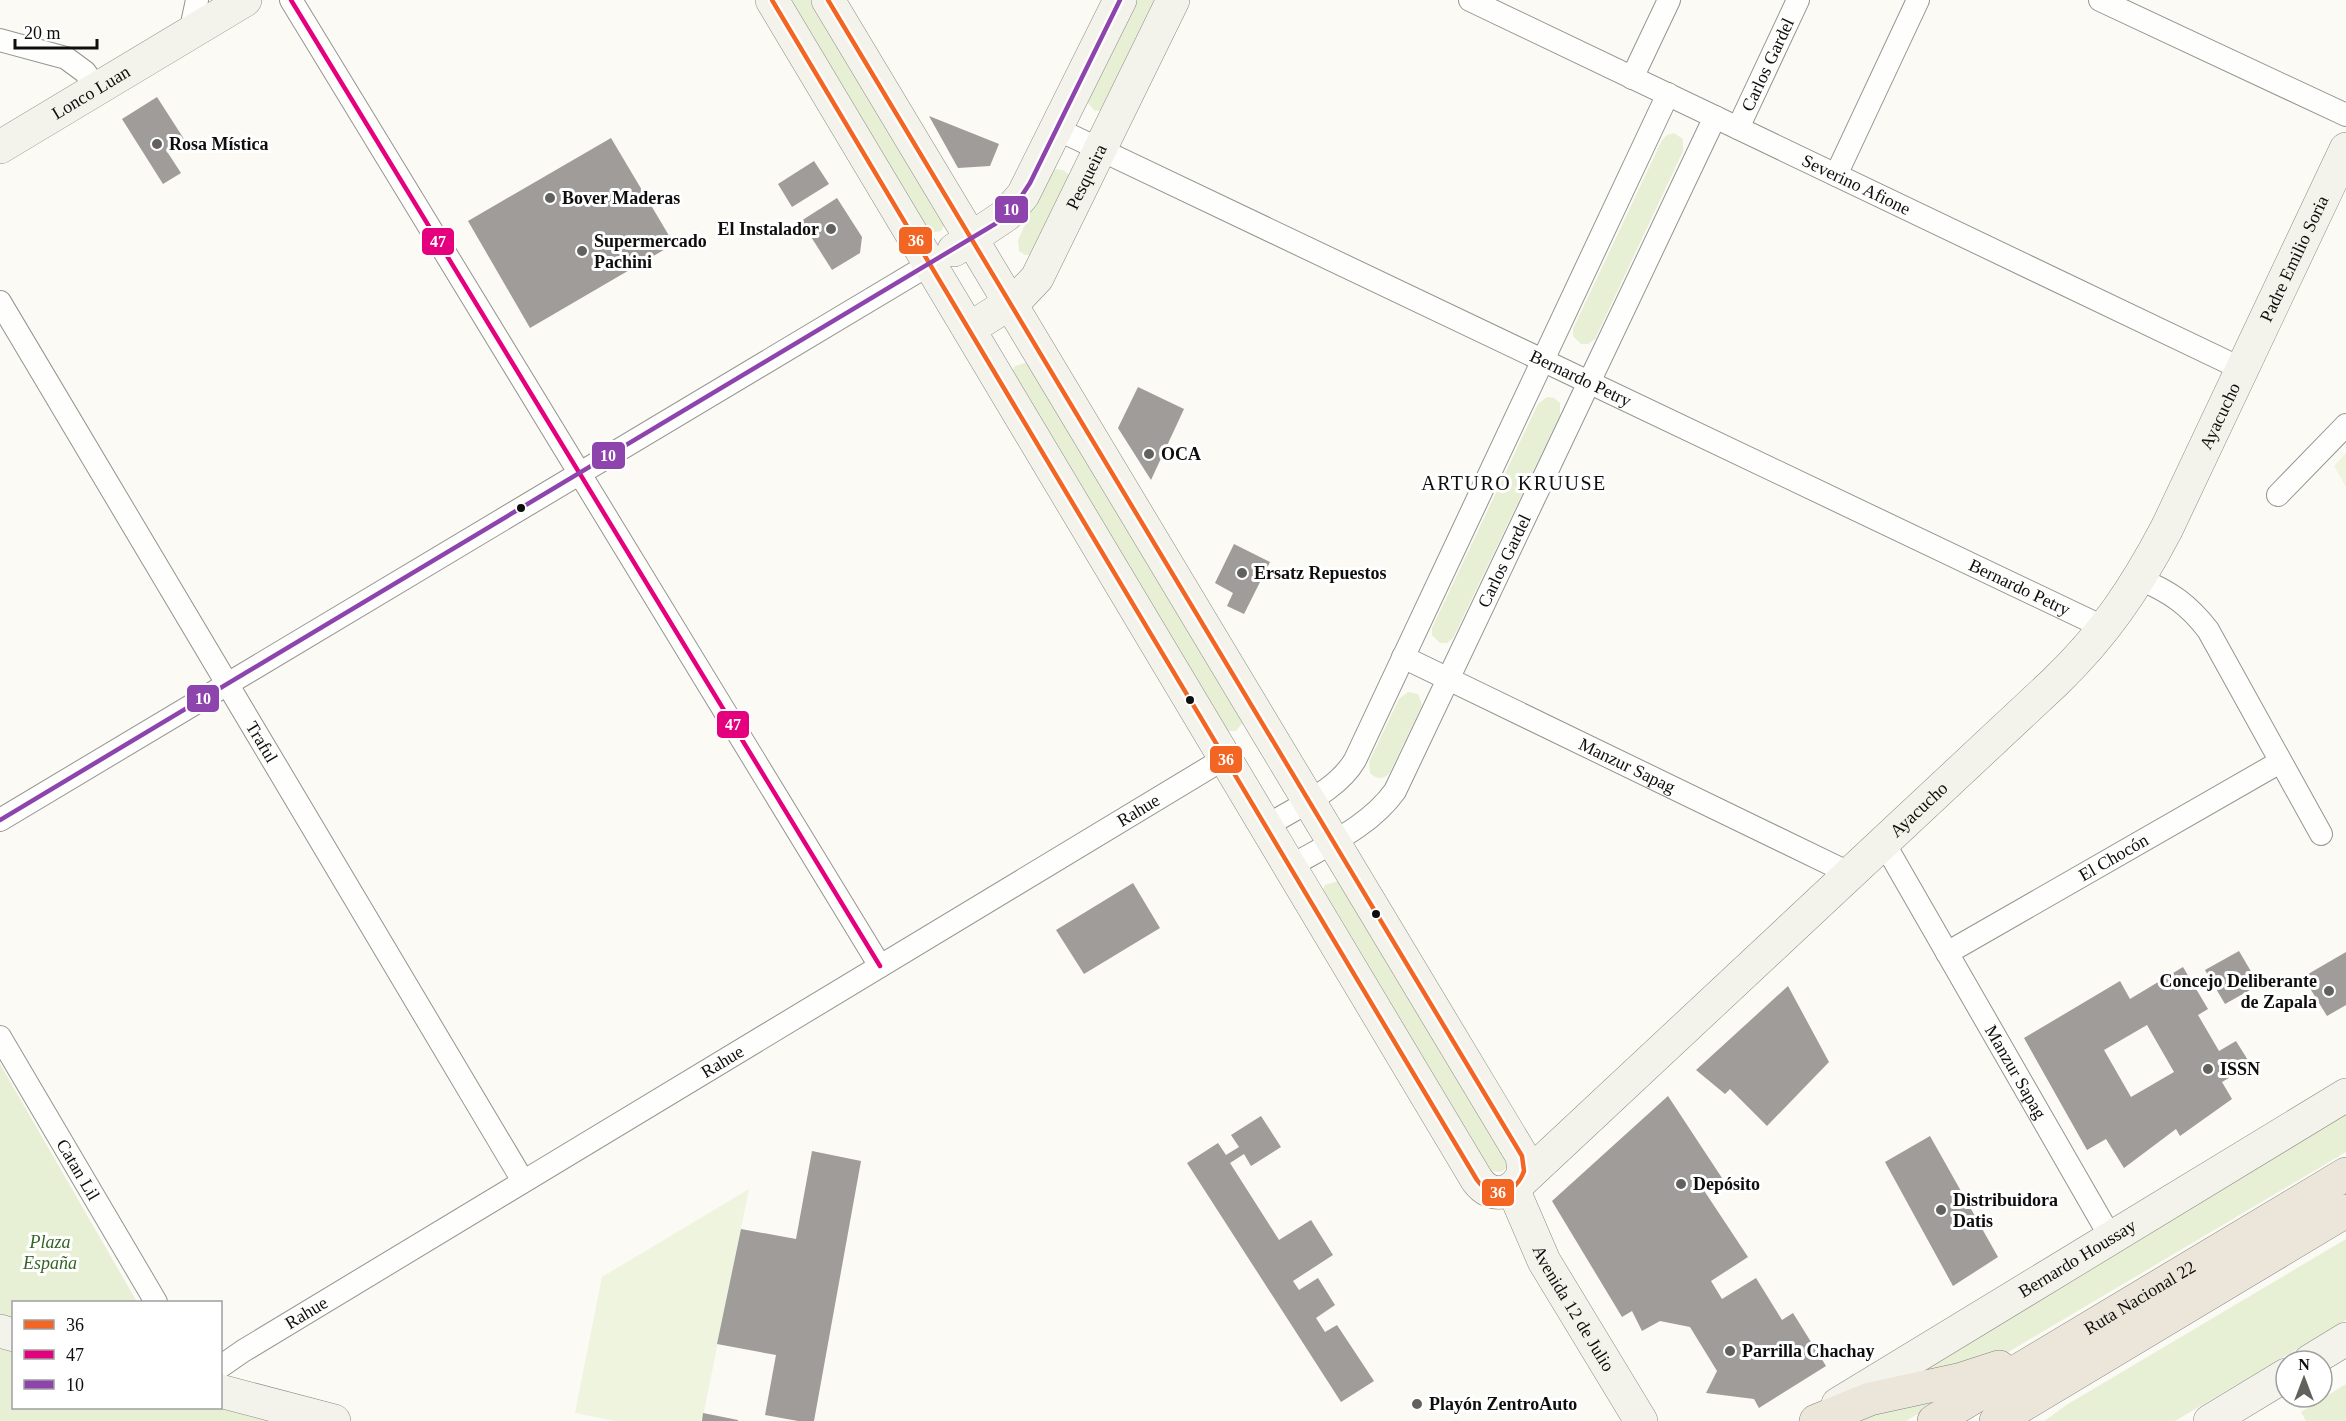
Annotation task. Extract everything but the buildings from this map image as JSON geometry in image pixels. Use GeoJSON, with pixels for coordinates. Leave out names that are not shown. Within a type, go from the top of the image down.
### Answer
{"type":"FeatureCollection","features":[{"type":"Feature","properties":{"kind":"main road","name":"Ruta Nacional 22"},"geometry":{"type":"LineString","coordinates":[[1934,1421],[2346,1174]]}},
{"type":"Feature","properties":{"kind":"main road","name":"Ruta Nacional 22"},"geometry":{"type":"LineString","coordinates":[[1996,1421],[2346,1210]]}},
{"type":"Feature","properties":{"kind":"main road"},"geometry":{"type":"LineString","coordinates":[[1816,1421],[1870,1399],[1962,1379],[2060,1345]]}},
{"type":"Feature","properties":{"kind":"main road"},"geometry":{"type":"LineString","coordinates":[[2028,1421],[2095,1362]]}},
{"type":"Feature","properties":{"kind":"street"},"geometry":{"type":"LineString","coordinates":[[190,33],[197,0]]}},
{"type":"Feature","properties":{"kind":"street","name":"Lonco Luan"},"geometry":{"type":"LineString","coordinates":[[0,147],[245,0]]}},
{"type":"Feature","properties":{"kind":"street"},"geometry":{"type":"LineString","coordinates":[[291,0],[880,966]]}},
{"type":"Feature","properties":{"kind":"street"},"geometry":{"type":"LineString","coordinates":[[772,0],[1477,1180],[1489,1191],[1505,1193],[1513,1190],[1524,1171],[1522,1156],[828,0]]}},
{"type":"Feature","properties":{"kind":"street"},"geometry":{"type":"LineString","coordinates":[[0,820],[995,224],[1016,206],[1030,183],[1120,0]]}},
{"type":"Feature","properties":{"kind":"street","name":"Pesqueira"},"geometry":{"type":"LineString","coordinates":[[969,329],[1028,289],[1037,278],[1173,0]]}},
{"type":"Feature","properties":{"kind":"street","name":"Severino Afione"},"geometry":{"type":"LineString","coordinates":[[1470,0],[2242,369]]}},
{"type":"Feature","properties":{"kind":"street"},"geometry":{"type":"LineString","coordinates":[[1632,78],[1669,0]]}},
{"type":"Feature","properties":{"kind":"street","name":"Carlos Gardel"},"geometry":{"type":"LineString","coordinates":[[1738,128],[1798,0]]}},
{"type":"Feature","properties":{"kind":"street"},"geometry":{"type":"LineString","coordinates":[[1836,175],[1918,0]]}},
{"type":"Feature","properties":{"kind":"street"},"geometry":{"type":"LineString","coordinates":[[2100,0],[2346,116]]}},
{"type":"Feature","properties":{"kind":"street"},"geometry":{"type":"LineString","coordinates":[[0,40],[66,58],[85,72],[97,89]]}},
{"type":"Feature","properties":{"kind":"street"},"geometry":{"type":"LineString","coordinates":[[1266,826],[1335,783],[1350,769],[1668,94]]}},
{"type":"Feature","properties":{"kind":"street","name":"Carlos Gardel"},"geometry":{"type":"LineString","coordinates":[[1290,866],[1375,814],[1401,780],[1715,117]]}},
{"type":"Feature","properties":{"kind":"street","name":"Bernardo Petry"},"geometry":{"type":"LineString","coordinates":[[1057,129],[2105,628]]}},
{"type":"Feature","properties":{"kind":"street","name":"Padre Emilio Soria"},"geometry":{"type":"LineString","coordinates":[[2242,369],[2346,149]]}},
{"type":"Feature","properties":{"kind":"street","name":"Traful"},"geometry":{"type":"LineString","coordinates":[[0,302],[523,1181]]}},
{"type":"Feature","properties":{"kind":"street","name":"Ayacucho"},"geometry":{"type":"LineString","coordinates":[[1513,1190],[2081,657],[2140,579],[2167,528],[2242,369]]}},
{"type":"Feature","properties":{"kind":"street"},"geometry":{"type":"LineString","coordinates":[[2278,495],[2346,425]]}},
{"type":"Feature","properties":{"kind":"street"},"geometry":{"type":"LineString","coordinates":[[2140,579],[2175,596],[2193,611],[2208,630],[2321,834]]}},
{"type":"Feature","properties":{"kind":"street","name":"Manzur Sapag"},"geometry":{"type":"LineString","coordinates":[[1403,657],[1851,874]]}},
{"type":"Feature","properties":{"kind":"street","name":"Rahue"},"geometry":{"type":"LineString","coordinates":[[222,1366],[523,1181],[1225,758]]}},
{"type":"Feature","properties":{"kind":"street","name":"El Chocón"},"geometry":{"type":"LineString","coordinates":[[1947,952],[2280,762]]}},
{"type":"Feature","properties":{"kind":"street","name":"Manzur Sapag"},"geometry":{"type":"LineString","coordinates":[[1884,843],[2111,1238]]}},
{"type":"Feature","properties":{"kind":"street","name":"Catan Lil"},"geometry":{"type":"LineString","coordinates":[[0,1036],[155,1301]]}},
{"type":"Feature","properties":{"kind":"street","name":"Bernardo Houssay"},"geometry":{"type":"LineString","coordinates":[[1810,1421],[2346,1095]]}},
{"type":"Feature","properties":{"kind":"street","name":"Avenida 12 de Julio"},"geometry":{"type":"LineString","coordinates":[[1513,1190],[1544,1261],[1641,1421]]}},
{"type":"Feature","properties":{"kind":"street"},"geometry":{"type":"LineString","coordinates":[[2330,1349],[2346,1339]]}},
{"type":"Feature","properties":{"kind":"street"},"geometry":{"type":"LineString","coordinates":[[2210,1421],[2274,1382]]}},
{"type":"Feature","properties":{"kind":"street"},"geometry":{"type":"LineString","coordinates":[[222,1392],[334,1421]]}},
{"type":"Feature","properties":{"kind":"green space"},"geometry":{"type":"Polygon","coordinates":[[[785,0],[816,0],[945,224],[941,231],[929,233],[785,0]]]}},
{"type":"Feature","properties":{"kind":"green space"},"geometry":{"type":"Polygon","coordinates":[[[1134,0],[1160,0],[1103,110],[1095,111],[1087,102],[1134,0]]]}},
{"type":"Feature","properties":{"kind":"green space"},"geometry":{"type":"Polygon","coordinates":[[[1674,133],[1683,139],[1683,151],[1595,339],[1588,344],[1581,344],[1573,336],[1573,329],[1662,140],[1674,133]]]}},
{"type":"Feature","properties":{"kind":"green space"},"geometry":{"type":"Polygon","coordinates":[[[1056,169],[1063,170],[1069,175],[1033,255],[1025,255],[1019,251],[1018,240],[1049,173],[1056,169]]]}},
{"type":"Feature","properties":{"kind":"green space"},"geometry":{"type":"Polygon","coordinates":[[[1028,362],[1244,721],[1236,731],[1227,731],[1011,374],[1015,366],[1028,362]]]}},
{"type":"Feature","properties":{"kind":"green space"},"geometry":{"type":"Polygon","coordinates":[[[1547,397],[1554,398],[1560,403],[1560,415],[1453,638],[1447,643],[1440,643],[1432,635],[1432,628],[1538,404],[1547,397]]]}},
{"type":"Feature","properties":{"kind":"green space"},"geometry":{"type":"Polygon","coordinates":[[[2346,453],[2346,487],[2334,466],[2346,453]]]}},
{"type":"Feature","properties":{"kind":"green space"},"geometry":{"type":"Polygon","coordinates":[[[1408,692],[1418,694],[1422,705],[1390,772],[1383,778],[1375,777],[1370,773],[1369,762],[1399,699],[1408,692]]]}},
{"type":"Feature","properties":{"kind":"green space"},"geometry":{"type":"Polygon","coordinates":[[[1338,881],[1509,1155],[1508,1167],[1501,1172],[1489,1171],[1322,893],[1325,885],[1338,881]]]}},
{"type":"Feature","properties":{"kind":"green space","name":"Plaza España"},"geometry":{"type":"Polygon","coordinates":[[[0,1064],[136,1301],[12,1301],[12,1319],[0,1316],[0,1064]]]}},
{"type":"Feature","properties":{"kind":"green space"},"geometry":{"type":"Polygon","coordinates":[[[2346,1114],[2346,1152],[2005,1354],[1907,1378],[2346,1114]]]}},
{"type":"Feature","properties":{"kind":"green space"},"geometry":{"type":"Polygon","coordinates":[[[749,1189],[702,1421],[614,1421],[575,1413],[602,1277],[749,1189]]]}},
{"type":"Feature","properties":{"kind":"green space"},"geometry":{"type":"Polygon","coordinates":[[[2346,1239],[2346,1320],[2297,1349],[2274,1349],[2274,1363],[2175,1421],[2044,1421],[2068,1404],[2346,1239]]]}},
{"type":"Feature","properties":{"kind":"green space"},"geometry":{"type":"Polygon","coordinates":[[[0,1349],[12,1352],[12,1409],[222,1408],[279,1421],[0,1421],[0,1349]]]}},
{"type":"Feature","properties":{"kind":"green space"},"geometry":{"type":"Polygon","coordinates":[[[2346,1384],[2346,1421],[2306,1421],[2301,1412],[2306,1409],[2334,1409],[2334,1391],[2346,1384]]]}},
{"type":"Feature","properties":{"kind":"green space"},"geometry":{"type":"Polygon","coordinates":[[[1957,1390],[1906,1421],[1847,1421],[1957,1390]]]}},
{"type":"Feature","properties":{"kind":"transit line","name":"47"},"geometry":{"type":"LineString","coordinates":[[291,0],[880,966]]}},
{"type":"Feature","properties":{"kind":"transit line","name":"36"},"geometry":{"type":"LineString","coordinates":[[772,0],[1477,1180],[1490,1191],[1503,1192],[1510,1189],[1524,1171],[1522,1156],[828,0]]}},
{"type":"Feature","properties":{"kind":"transit line","name":"10"},"geometry":{"type":"LineString","coordinates":[[0,820],[995,224],[1015,206],[1030,183],[1120,0]]}},
{"type":"Feature","properties":{"kind":"place","name":"Rosa Mística"},"geometry":{"type":"Point","coordinates":[157,144]}},
{"type":"Feature","properties":{"kind":"place","name":"Bover Maderas"},"geometry":{"type":"Point","coordinates":[550,198]}},
{"type":"Feature","properties":{"kind":"place","name":"El Instalador"},"geometry":{"type":"Point","coordinates":[831,229]}},
{"type":"Feature","properties":{"kind":"place","name":"Supermercado Pachini"},"geometry":{"type":"Point","coordinates":[582,251]}},
{"type":"Feature","properties":{"kind":"place","name":"OCA"},"geometry":{"type":"Point","coordinates":[1149,454]}},
{"type":"Feature","properties":{"kind":"place","name":"Ersatz Repuestos"},"geometry":{"type":"Point","coordinates":[1242,573]}},
{"type":"Feature","properties":{"kind":"place","name":"Concejo Deliberante de Zapala"},"geometry":{"type":"Point","coordinates":[2329,991]}},
{"type":"Feature","properties":{"kind":"place","name":"ISSN"},"geometry":{"type":"Point","coordinates":[2208,1069]}},
{"type":"Feature","properties":{"kind":"place","name":"Depósito"},"geometry":{"type":"Point","coordinates":[1681,1184]}},
{"type":"Feature","properties":{"kind":"place","name":"Distribuidora Datis"},"geometry":{"type":"Point","coordinates":[1941,1210]}},
{"type":"Feature","properties":{"kind":"place","name":"Parrilla Chachay"},"geometry":{"type":"Point","coordinates":[1730,1351]}},
{"type":"Feature","properties":{"kind":"place","name":"Playón ZentroAuto"},"geometry":{"type":"Point","coordinates":[1417,1404]}},
{"type":"Feature","properties":{"kind":"district","name":"ARTURO KRUUSE"},"geometry":{"type":"Point","coordinates":[1514,483]}}]}
